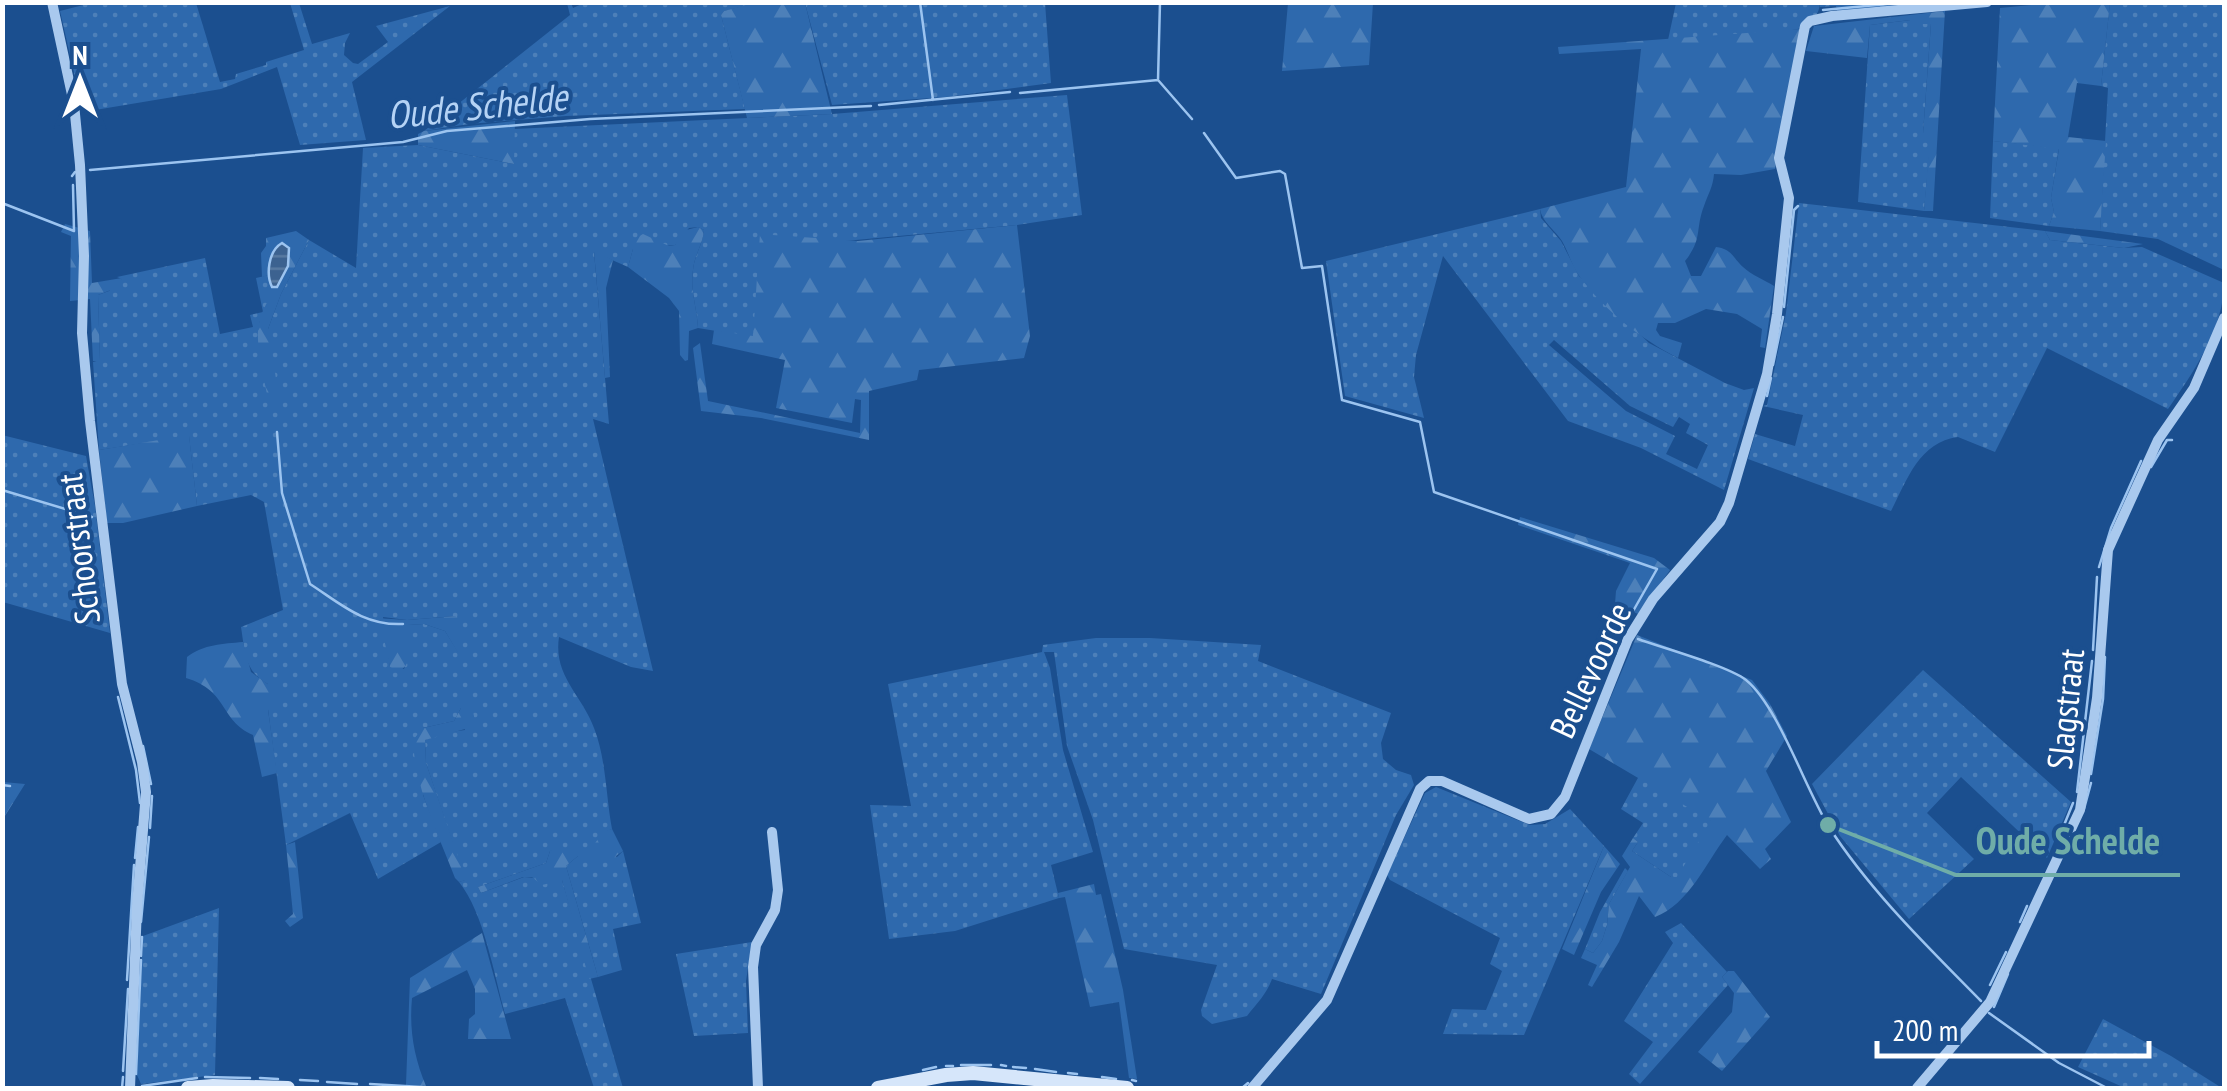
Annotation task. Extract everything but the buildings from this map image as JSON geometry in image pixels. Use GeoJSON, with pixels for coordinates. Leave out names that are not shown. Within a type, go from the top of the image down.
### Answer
{"type":"FeatureCollection","features":[{"type":"Feature","properties":{"kind":"street","name":"Schoorstraat"},"geometry":{"type":"LineString","coordinates":[[52,2],[74,104],[80,165],[82,333],[90,420],[122,684],[146,792],[136,906],[130,1088]]}},
{"type":"Feature","properties":{"kind":"street","name":"Bellevoorde"},"geometry":{"type":"LineString","coordinates":[[1252,1088],[1327,1000],[1420,789],[1429,782],[1442,782],[1530,819],[1551,814],[1565,796],[1628,639],[1653,599],[1720,522],[1767,374],[1778,314],[1790,198],[1779,158],[1803,31],[1810,21],[1832,16],[1987,2]]}},
{"type":"Feature","properties":{"kind":"street","name":"Slagstraat"},"geometry":{"type":"LineString","coordinates":[[1917,1088],[1990,1002],[2080,810],[2097,698],[2108,550],[2158,440],[2194,388],[2224,318]]}},
{"type":"Feature","properties":{"kind":"street"},"geometry":{"type":"LineString","coordinates":[[758,1088],[752,967],[756,945],[775,910],[772,832]]}},
{"type":"Feature","properties":{"kind":"street"},"geometry":{"type":"LineString","coordinates":[[878,1088],[973,1073],[1127,1088]]}},
{"type":"Feature","properties":{"kind":"street"},"geometry":{"type":"LineString","coordinates":[[188,1088],[288,1088]]}},
{"type":"Feature","properties":{"kind":"green space"},"geometry":{"type":"Polygon","coordinates":[[[95,2],[196,3],[220,82],[304,50],[290,3],[299,3],[312,44],[350,33],[344,55],[358,64],[388,42],[376,26],[450,6],[352,82],[366,140],[300,145],[277,67],[221,89],[83,112],[60,11],[95,2]]]}},
{"type":"Feature","properties":{"kind":"green space"},"geometry":{"type":"Polygon","coordinates":[[[586,2],[757,3],[721,15],[745,109],[566,116],[424,131],[570,15],[567,3],[573,8],[586,2]]]}},
{"type":"Feature","properties":{"kind":"green space"},"geometry":{"type":"Polygon","coordinates":[[[757,2],[805,3],[832,114],[747,118],[721,15],[757,2]]]}},
{"type":"Feature","properties":{"kind":"green space"},"geometry":{"type":"Polygon","coordinates":[[[1820,2],[1929,3],[1837,11],[1836,6],[1820,7],[1820,2]]]}},
{"type":"Feature","properties":{"kind":"green space"},"geometry":{"type":"Polygon","coordinates":[[[805,3],[1045,3],[1051,83],[946,97],[832,105],[805,3]]]}},
{"type":"Feature","properties":{"kind":"green space"},"geometry":{"type":"Polygon","coordinates":[[[1288,3],[1373,3],[1369,65],[1282,71],[1288,3]]]}},
{"type":"Feature","properties":{"kind":"green space"},"geometry":{"type":"Polygon","coordinates":[[[1676,3],[1820,3],[1813,20],[1794,30],[1668,40],[1676,3]]]}},
{"type":"Feature","properties":{"kind":"green space"},"geometry":{"type":"Polygon","coordinates":[[[2110,3],[2224,3],[2224,270],[2158,239],[2100,231],[2108,88],[2101,86],[2110,3]]]}},
{"type":"Feature","properties":{"kind":"green space"},"geometry":{"type":"Polygon","coordinates":[[[2110,3],[2101,86],[2077,83],[2068,137],[2106,141],[2100,231],[2049,226],[2054,212],[2051,198],[2059,149],[1993,141],[2000,8],[2110,3]]]}},
{"type":"Feature","properties":{"kind":"green space"},"geometry":{"type":"Polygon","coordinates":[[[1945,11],[1933,211],[1924,211],[1930,135],[1923,134],[1931,24],[1911,24],[1910,20],[1870,25],[1867,58],[1806,51],[1814,26],[1945,11]]]}},
{"type":"Feature","properties":{"kind":"green space"},"geometry":{"type":"Polygon","coordinates":[[[1911,20],[1912,24],[1931,23],[1923,133],[1931,134],[1924,211],[1858,202],[1870,25],[1911,20]]]}},
{"type":"Feature","properties":{"kind":"green space"},"geometry":{"type":"Polygon","coordinates":[[[1800,29],[1775,169],[1741,175],[1714,174],[1697,240],[1685,261],[1691,276],[1701,276],[1716,247],[1721,248],[1746,270],[1774,286],[1765,348],[1760,347],[1762,329],[1737,314],[1706,309],[1675,323],[1658,323],[1656,330],[1660,336],[1682,343],[1678,358],[1612,313],[1577,273],[1562,241],[1540,209],[1626,187],[1641,49],[1559,54],[1558,47],[1800,29]]]}},
{"type":"Feature","properties":{"kind":"green space"},"geometry":{"type":"Polygon","coordinates":[[[1067,95],[1082,215],[845,241],[753,337],[698,328],[692,277],[704,230],[689,228],[675,245],[633,249],[628,267],[594,252],[609,424],[593,419],[653,671],[631,667],[559,637],[558,651],[564,674],[594,728],[603,765],[612,829],[604,832],[594,847],[617,857],[623,851],[641,923],[613,929],[622,970],[598,977],[566,866],[578,856],[577,849],[550,851],[546,863],[478,887],[481,893],[524,877],[562,880],[623,1088],[594,1088],[565,998],[505,1014],[482,927],[459,882],[465,880],[426,763],[425,740],[465,730],[461,708],[454,721],[423,728],[423,795],[441,842],[378,879],[350,813],[286,845],[268,684],[250,667],[241,627],[283,610],[264,502],[251,495],[197,506],[189,436],[99,450],[93,362],[100,360],[98,295],[122,279],[117,277],[205,258],[220,334],[253,327],[250,315],[263,312],[256,278],[269,275],[272,287],[277,287],[259,323],[259,333],[268,329],[309,240],[356,268],[363,148],[418,145],[514,164],[514,129],[832,114],[1067,95]],[[456,616],[407,620],[383,617],[390,667],[404,669],[410,651],[407,625],[424,624],[445,631],[458,652],[456,616]]]}},
{"type":"Feature","properties":{"kind":"green space"},"geometry":{"type":"Polygon","coordinates":[[[515,121],[514,164],[418,145],[418,134],[424,131],[515,121]]]}},
{"type":"Feature","properties":{"kind":"green space"},"geometry":{"type":"Polygon","coordinates":[[[1993,141],[2059,148],[2051,198],[2054,212],[2049,226],[1990,218],[1993,141]]]}},
{"type":"Feature","properties":{"kind":"green space"},"geometry":{"type":"Polygon","coordinates":[[[1799,203],[2045,231],[2050,240],[2142,247],[2224,283],[2219,317],[2197,365],[2168,409],[2047,348],[1995,452],[1958,437],[1933,446],[1916,464],[1891,511],[1748,459],[1755,434],[1795,446],[1803,415],[1763,406],[1767,405],[1786,313],[1799,203]]]}},
{"type":"Feature","properties":{"kind":"green space"},"geometry":{"type":"Polygon","coordinates":[[[1540,209],[1541,218],[1561,241],[1579,276],[1649,343],[1725,383],[1744,390],[1754,388],[1724,490],[1641,448],[1568,421],[1443,256],[1416,355],[1414,377],[1424,418],[1345,396],[1326,261],[1540,209]],[[1554,340],[1549,345],[1626,411],[1675,436],[1666,454],[1697,469],[1708,445],[1686,433],[1690,424],[1679,417],[1673,427],[1630,406],[1554,340]]]}},
{"type":"Feature","properties":{"kind":"green space"},"geometry":{"type":"Polygon","coordinates":[[[65,224],[90,231],[92,283],[122,278],[121,286],[98,295],[100,361],[93,361],[90,299],[70,301],[71,236],[61,232],[65,224]]]}},
{"type":"Feature","properties":{"kind":"green space"},"geometry":{"type":"Polygon","coordinates":[[[1017,225],[1030,336],[1024,358],[919,370],[917,380],[869,391],[869,440],[761,418],[701,411],[693,348],[700,343],[708,401],[860,433],[861,400],[855,399],[852,423],[776,408],[785,360],[712,344],[714,330],[753,336],[760,234],[858,241],[1017,225]]]}},
{"type":"Feature","properties":{"kind":"green space"},"geometry":{"type":"Polygon","coordinates":[[[698,227],[704,230],[692,277],[698,328],[689,331],[685,361],[680,355],[679,311],[669,298],[628,267],[636,238],[643,234],[669,246],[675,245],[682,231],[698,227]]]}},
{"type":"Feature","properties":{"kind":"green space"},"geometry":{"type":"Polygon","coordinates":[[[296,231],[309,240],[268,329],[281,410],[271,413],[258,332],[262,313],[286,268],[289,248],[270,262],[269,275],[262,277],[261,253],[266,238],[296,231]]]}},
{"type":"Feature","properties":{"kind":"green space"},"geometry":{"type":"Polygon","coordinates":[[[2045,231],[2143,244],[2124,248],[2050,240],[2045,231]]]}},
{"type":"Feature","properties":{"kind":"green space"},"geometry":{"type":"Polygon","coordinates":[[[594,251],[613,260],[606,288],[610,377],[605,378],[594,251]]]}},
{"type":"Feature","properties":{"kind":"green space"},"geometry":{"type":"Polygon","coordinates":[[[2,435],[86,456],[110,633],[3,602],[2,435]]]}},
{"type":"Feature","properties":{"kind":"green space"},"geometry":{"type":"Polygon","coordinates":[[[189,435],[197,506],[107,523],[99,450],[189,435]]]}},
{"type":"Feature","properties":{"kind":"green space"},"geometry":{"type":"Polygon","coordinates":[[[1520,517],[1654,558],[1670,570],[1638,614],[1615,604],[1616,591],[1630,563],[1518,525],[1520,517]]]}},
{"type":"Feature","properties":{"kind":"green space"},"geometry":{"type":"Polygon","coordinates":[[[457,616],[463,652],[458,653],[445,631],[424,624],[408,625],[410,657],[399,672],[390,667],[383,634],[372,623],[376,618],[457,616]]]}},
{"type":"Feature","properties":{"kind":"green space"},"geometry":{"type":"Polygon","coordinates":[[[1637,635],[1752,680],[1787,736],[1766,771],[1791,822],[1765,849],[1771,859],[1760,869],[1727,835],[1696,882],[1667,911],[1655,917],[1639,896],[1619,942],[1592,987],[1588,985],[1597,965],[1581,958],[1585,949],[1593,953],[1602,941],[1609,904],[1630,867],[1622,856],[1633,838],[1638,842],[1632,851],[1671,877],[1677,877],[1711,821],[1589,749],[1637,635]]]}},
{"type":"Feature","properties":{"kind":"green space"},"geometry":{"type":"Polygon","coordinates":[[[1096,638],[1261,645],[1258,661],[1391,713],[1381,743],[1383,759],[1396,770],[1411,775],[1414,785],[1396,815],[1321,994],[1272,979],[1247,1016],[1212,1024],[1201,1010],[1217,965],[1124,949],[1093,820],[1067,746],[1054,652],[1044,652],[1063,750],[1093,852],[1051,865],[1059,898],[955,931],[889,939],[870,805],[911,806],[888,684],[1042,652],[1043,645],[1096,638]]]}},
{"type":"Feature","properties":{"kind":"green space"},"geometry":{"type":"Polygon","coordinates":[[[243,642],[251,672],[283,695],[268,710],[277,773],[262,777],[253,735],[234,722],[210,690],[186,678],[187,657],[193,653],[214,645],[243,642]]]}},
{"type":"Feature","properties":{"kind":"green space"},"geometry":{"type":"Polygon","coordinates":[[[1923,670],[2071,802],[2047,858],[1961,777],[1927,813],[1974,859],[1909,919],[1840,836],[1812,784],[1923,670]]]}},
{"type":"Feature","properties":{"kind":"green space"},"geometry":{"type":"Polygon","coordinates":[[[470,697],[476,726],[425,740],[426,763],[466,880],[459,882],[423,793],[413,740],[423,728],[454,721],[461,708],[458,700],[470,697]]]}},
{"type":"Feature","properties":{"kind":"green space"},"geometry":{"type":"Polygon","coordinates":[[[1639,776],[1712,821],[1678,877],[1671,877],[1632,851],[1638,842],[1633,838],[1643,823],[1621,809],[1639,776]]]}},
{"type":"Feature","properties":{"kind":"green space"},"geometry":{"type":"Polygon","coordinates":[[[3,782],[25,784],[3,819],[3,782]]]}},
{"type":"Feature","properties":{"kind":"green space"},"geometry":{"type":"Polygon","coordinates":[[[1436,787],[1530,825],[1545,824],[1570,809],[1604,846],[1524,1035],[1443,1034],[1452,1009],[1486,1010],[1502,971],[1490,964],[1500,938],[1387,875],[1425,793],[1436,787]]]}},
{"type":"Feature","properties":{"kind":"green space"},"geometry":{"type":"Polygon","coordinates":[[[612,829],[623,851],[609,861],[590,861],[587,854],[604,831],[612,829]]]}},
{"type":"Feature","properties":{"kind":"green space"},"geometry":{"type":"Polygon","coordinates":[[[295,842],[303,918],[290,927],[285,921],[293,914],[286,845],[295,842]]]}},
{"type":"Feature","properties":{"kind":"green space"},"geometry":{"type":"Polygon","coordinates":[[[1604,846],[1620,864],[1601,892],[1574,955],[1562,949],[1604,846]]]}},
{"type":"Feature","properties":{"kind":"green space"},"geometry":{"type":"Polygon","coordinates":[[[578,849],[578,856],[566,866],[598,977],[589,979],[562,880],[542,885],[532,877],[523,877],[481,893],[478,887],[546,863],[550,851],[578,849]]]}},
{"type":"Feature","properties":{"kind":"green space"},"geometry":{"type":"Polygon","coordinates":[[[1625,868],[1628,871],[1609,904],[1602,941],[1593,953],[1585,949],[1625,868]]]}},
{"type":"Feature","properties":{"kind":"green space"},"geometry":{"type":"Polygon","coordinates":[[[1094,884],[1096,895],[1101,894],[1123,990],[1137,1079],[1129,1078],[1119,1002],[1090,1007],[1065,897],[1059,898],[1058,893],[1094,884]]]}},
{"type":"Feature","properties":{"kind":"green space"},"geometry":{"type":"Polygon","coordinates":[[[219,908],[215,1075],[141,1084],[137,1075],[143,936],[219,908]]]}},
{"type":"Feature","properties":{"kind":"green space"},"geometry":{"type":"Polygon","coordinates":[[[1681,923],[1727,972],[1722,977],[1728,985],[1640,1084],[1629,1074],[1653,1042],[1624,1021],[1673,943],[1665,932],[1681,923]]]}},
{"type":"Feature","properties":{"kind":"green space"},"geometry":{"type":"Polygon","coordinates":[[[482,933],[511,1039],[468,1039],[469,1019],[475,1014],[475,989],[467,970],[412,998],[413,1043],[426,1086],[406,1085],[410,978],[482,933]]]}},
{"type":"Feature","properties":{"kind":"green space"},"geometry":{"type":"Polygon","coordinates":[[[752,942],[746,981],[748,1033],[694,1036],[676,954],[752,942]]]}},
{"type":"Feature","properties":{"kind":"green space"},"geometry":{"type":"Polygon","coordinates":[[[1734,971],[1770,1017],[1722,1071],[1698,1052],[1732,1012],[1734,993],[1722,977],[1734,971]]]}},
{"type":"Feature","properties":{"kind":"green space"},"geometry":{"type":"Polygon","coordinates":[[[2103,1019],[2222,1088],[2125,1088],[2078,1067],[2103,1019]]]}},
{"type":"Feature","properties":{"kind":"shaded area"},"geometry":{"type":"Polygon","coordinates":[[[282,243],[289,248],[288,266],[277,287],[272,287],[270,264],[282,243]]]}},
{"type":"Feature","properties":{"kind":"waterway"},"geometry":{"type":"LineString","coordinates":[[920,2],[933,100]]}},
{"type":"Feature","properties":{"kind":"waterway"},"geometry":{"type":"LineString","coordinates":[[1158,80],[1160,2]]}},
{"type":"Feature","properties":{"kind":"waterway"},"geometry":{"type":"LineString","coordinates":[[1823,10],[1909,2]]}},
{"type":"Feature","properties":{"kind":"waterway","name":"Oude Schelde"},"geometry":{"type":"LineString","coordinates":[[1020,93],[1158,80],[1192,119]]}},
{"type":"Feature","properties":{"kind":"waterway","name":"Oude Schelde"},"geometry":{"type":"LineString","coordinates":[[879,105],[1010,92]]}},
{"type":"Feature","properties":{"kind":"waterway","name":"Oude Schelde"},"geometry":{"type":"LineString","coordinates":[[90,170],[403,142],[447,131],[590,119],[871,106]]}},
{"type":"Feature","properties":{"kind":"waterway","name":"Oude Schelde"},"geometry":{"type":"LineString","coordinates":[[1204,133],[1236,178],[1280,171],[1285,174],[1302,268],[1322,266],[1342,400],[1420,422],[1434,492],[1657,569],[1628,620]]}},
{"type":"Feature","properties":{"kind":"waterway","name":"Oude Schelde"},"geometry":{"type":"LineString","coordinates":[[72,176],[75,172]]}},
{"type":"Feature","properties":{"kind":"waterway","name":"Oude Schelde"},"geometry":{"type":"LineString","coordinates":[[2,203],[74,231],[73,185]]}},
{"type":"Feature","properties":{"kind":"waterway"},"geometry":{"type":"LineString","coordinates":[[1784,307],[1794,210],[1798,206]]}},
{"type":"Feature","properties":{"kind":"waterway"},"geometry":{"type":"LineString","coordinates":[[1773,365],[1783,317]]}},
{"type":"Feature","properties":{"kind":"waterway"},"geometry":{"type":"LineString","coordinates":[[1767,396],[1771,378]]}},
{"type":"Feature","properties":{"kind":"waterway"},"geometry":{"type":"LineString","coordinates":[[277,432],[282,493],[310,584],[365,617],[403,624]]}},
{"type":"Feature","properties":{"kind":"waterway"},"geometry":{"type":"LineString","coordinates":[[2151,467],[2167,440],[2172,440]]}},
{"type":"Feature","properties":{"kind":"waterway"},"geometry":{"type":"LineString","coordinates":[[2099,567],[2111,528],[2141,461]]}},
{"type":"Feature","properties":{"kind":"waterway"},"geometry":{"type":"LineString","coordinates":[[2,490],[92,517]]}},
{"type":"Feature","properties":{"kind":"waterway"},"geometry":{"type":"LineString","coordinates":[[2093,650],[2097,577]]}},
{"type":"Feature","properties":{"kind":"waterway","name":"Oude Schelde"},"geometry":{"type":"LineString","coordinates":[[1638,639],[1725,669],[1758,692],[1845,851],[1900,918],[1981,1001]]}},
{"type":"Feature","properties":{"kind":"waterway"},"geometry":{"type":"LineString","coordinates":[[2091,774],[2103,699],[2105,657]]}},
{"type":"Feature","properties":{"kind":"waterway"},"geometry":{"type":"LineString","coordinates":[[2077,792],[2092,661]]}},
{"type":"Feature","properties":{"kind":"waterway"},"geometry":{"type":"LineString","coordinates":[[118,697],[140,803]]}},
{"type":"Feature","properties":{"kind":"waterway"},"geometry":{"type":"LineString","coordinates":[[143,746],[151,784]]}},
{"type":"Feature","properties":{"kind":"waterway"},"geometry":{"type":"LineString","coordinates":[[2084,809],[2091,783]]}},
{"type":"Feature","properties":{"kind":"waterway"},"geometry":{"type":"LineString","coordinates":[[2,785],[10,786]]}},
{"type":"Feature","properties":{"kind":"waterway"},"geometry":{"type":"LineString","coordinates":[[150,828],[152,796]]}},
{"type":"Feature","properties":{"kind":"waterway"},"geometry":{"type":"LineString","coordinates":[[2058,840],[2073,803]]}},
{"type":"Feature","properties":{"kind":"waterway"},"geometry":{"type":"LineString","coordinates":[[135,858],[138,827]]}},
{"type":"Feature","properties":{"kind":"waterway"},"geometry":{"type":"LineString","coordinates":[[141,922],[149,837]]}},
{"type":"Feature","properties":{"kind":"waterway"},"geometry":{"type":"LineString","coordinates":[[127,980],[134,865]]}},
{"type":"Feature","properties":{"kind":"waterway"},"geometry":{"type":"LineString","coordinates":[[2020,922],[2027,906]]}},
{"type":"Feature","properties":{"kind":"waterway"},"geometry":{"type":"LineString","coordinates":[[141,956],[142,937]]}},
{"type":"Feature","properties":{"kind":"waterway"},"geometry":{"type":"LineString","coordinates":[[1990,985],[2006,952]]}},
{"type":"Feature","properties":{"kind":"waterway"},"geometry":{"type":"LineString","coordinates":[[136,1074],[141,960]]}},
{"type":"Feature","properties":{"kind":"waterway"},"geometry":{"type":"LineString","coordinates":[[1994,1007],[2008,974]]}},
{"type":"Feature","properties":{"kind":"waterway"},"geometry":{"type":"LineString","coordinates":[[123,1071],[128,989]]}},
{"type":"Feature","properties":{"kind":"waterway","name":"Oude Schelde"},"geometry":{"type":"LineString","coordinates":[[1989,1013],[2059,1063],[2107,1088]]}},
{"type":"Feature","properties":{"kind":"waterway"},"geometry":{"type":"LineString","coordinates":[[961,1065],[991,1065]]}},
{"type":"Feature","properties":{"kind":"waterway"},"geometry":{"type":"LineString","coordinates":[[1001,1065],[1006,1066]]}},
{"type":"Feature","properties":{"kind":"waterway"},"geometry":{"type":"LineString","coordinates":[[946,1066],[953,1066]]}},
{"type":"Feature","properties":{"kind":"waterway"},"geometry":{"type":"LineString","coordinates":[[923,1070],[936,1067]]}},
{"type":"Feature","properties":{"kind":"waterway"},"geometry":{"type":"LineString","coordinates":[[1013,1067],[1026,1068]]}},
{"type":"Feature","properties":{"kind":"waterway"},"geometry":{"type":"LineString","coordinates":[[1035,1069],[1056,1072]]}},
{"type":"Feature","properties":{"kind":"waterway"},"geometry":{"type":"LineString","coordinates":[[1068,1073],[1077,1074]]}},
{"type":"Feature","properties":{"kind":"waterway"},"geometry":{"type":"LineString","coordinates":[[122,1088],[123,1077]]}},
{"type":"Feature","properties":{"kind":"waterway"},"geometry":{"type":"LineString","coordinates":[[205,1077],[250,1078]]}},
{"type":"Feature","properties":{"kind":"waterway"},"geometry":{"type":"LineString","coordinates":[[1102,1077],[1116,1079]]}},
{"type":"Feature","properties":{"kind":"waterway"},"geometry":{"type":"LineString","coordinates":[[142,1086],[197,1078]]}},
{"type":"Feature","properties":{"kind":"waterway"},"geometry":{"type":"LineString","coordinates":[[260,1078],[278,1079]]}},
{"type":"Feature","properties":{"kind":"waterway"},"geometry":{"type":"LineString","coordinates":[[300,1080],[318,1081]]}},
{"type":"Feature","properties":{"kind":"waterway"},"geometry":{"type":"LineString","coordinates":[[1132,1080],[1136,1081]]}},
{"type":"Feature","properties":{"kind":"waterway"},"geometry":{"type":"LineString","coordinates":[[327,1082],[357,1084]]}},
{"type":"Feature","properties":{"kind":"waterway"},"geometry":{"type":"LineString","coordinates":[[1242,1088],[1248,1083]]}},
{"type":"Feature","properties":{"kind":"waterway"},"geometry":{"type":"LineString","coordinates":[[370,1084],[422,1087]]}},
{"type":"Feature","properties":{"kind":"waterway"},"geometry":{"type":"LineString","coordinates":[[433,1088],[446,1088]]}},
{"type":"Feature","properties":{"kind":"place","name":"Oude Schelde"},"geometry":{"type":"Point","coordinates":[1828,825]}}]}
